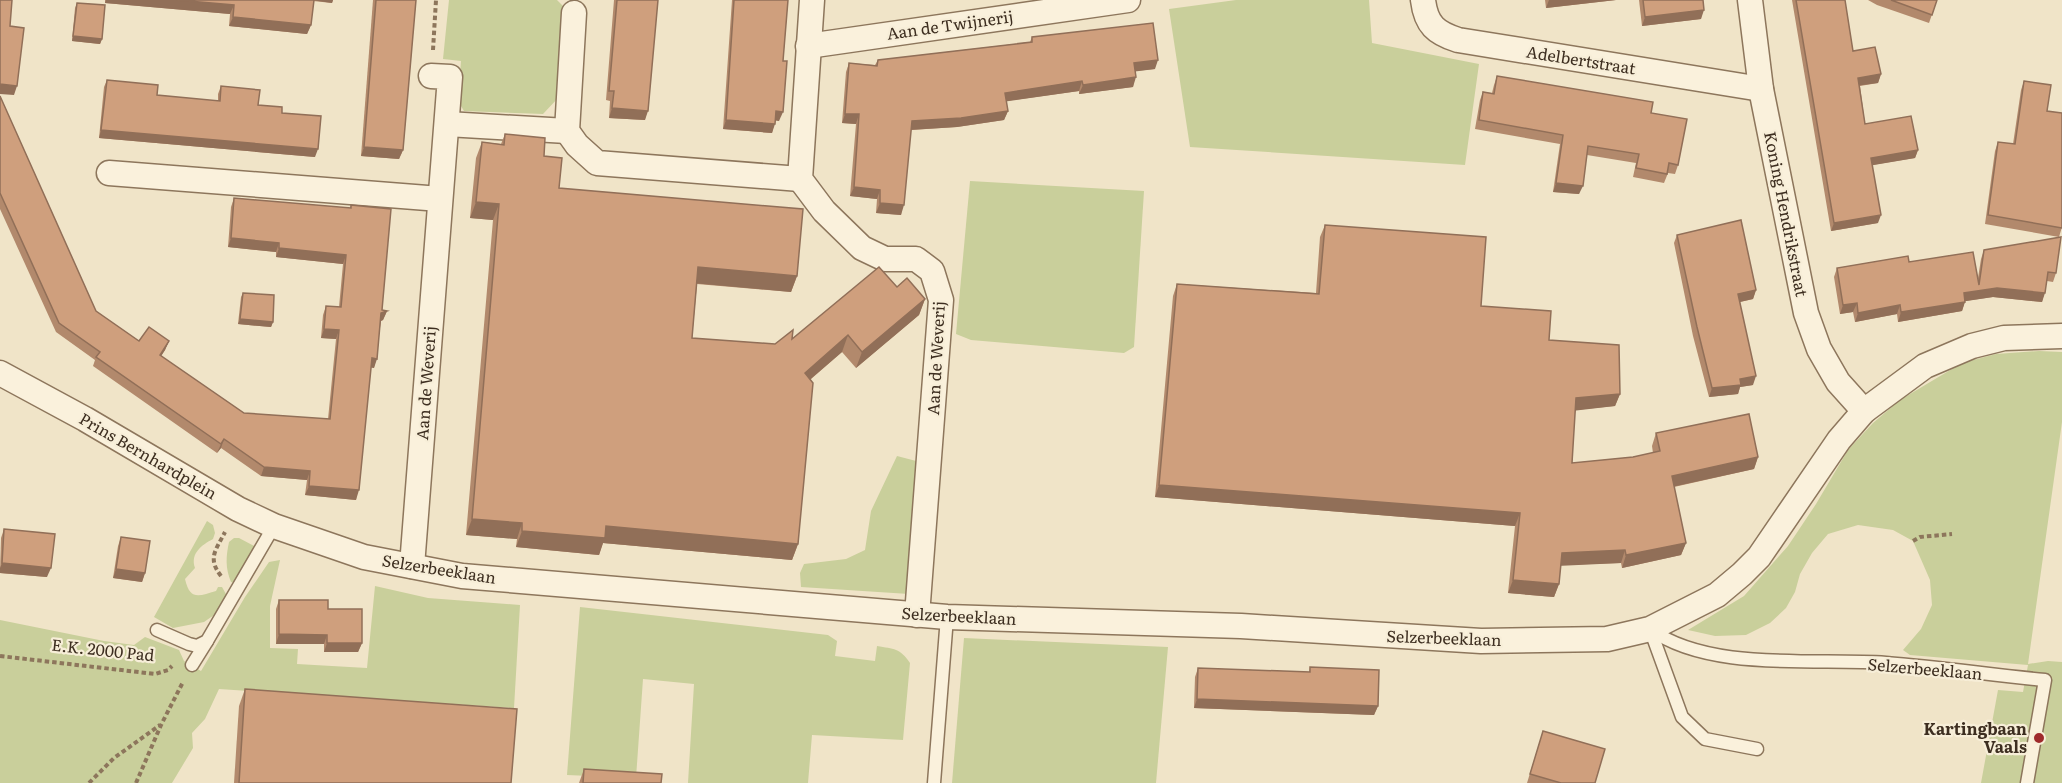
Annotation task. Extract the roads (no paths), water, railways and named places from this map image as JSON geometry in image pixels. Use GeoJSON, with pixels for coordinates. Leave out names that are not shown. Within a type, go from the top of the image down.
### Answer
{"type":"FeatureCollection","features":[{"type":"Feature","properties":{"kind":"street"},"geometry":{"type":"LineString","coordinates":[[574,13],[567,131],[577,145],[597,163],[800,179],[812,0]]}},
{"type":"Feature","properties":{"kind":"street","name":"Aan de Twijnerij"},"geometry":{"type":"LineString","coordinates":[[808,46],[1128,0]]}},
{"type":"Feature","properties":{"kind":"street","name":"Adelbertstraat"},"geometry":{"type":"LineString","coordinates":[[1423,0],[1424,11],[1432,27],[1442,35],[1458,40],[1761,89]]}},
{"type":"Feature","properties":{"kind":"street","name":"Koning Hendrikstraat"},"geometry":{"type":"LineString","coordinates":[[1750,0],[1761,89],[1806,313],[1819,349],[1839,382],[1864,411]]}},
{"type":"Feature","properties":{"kind":"street","name":"Aan de Weverij"},"geometry":{"type":"LineString","coordinates":[[412,566],[450,77],[431,76]]}},
{"type":"Feature","properties":{"kind":"street"},"geometry":{"type":"LineString","coordinates":[[447,124],[567,131]]}},
{"type":"Feature","properties":{"kind":"street"},"geometry":{"type":"LineString","coordinates":[[110,172],[440,199]]}},
{"type":"Feature","properties":{"kind":"street","name":"Aan de Weverij"},"geometry":{"type":"LineString","coordinates":[[800,179],[824,211],[862,248],[885,259],[916,259],[932,271],[941,300],[917,615]]}},
{"type":"Feature","properties":{"kind":"street","name":"Selzerbeeklaan"},"geometry":{"type":"LineString","coordinates":[[274,526],[364,557],[462,576],[917,615],[1241,626],[1481,641],[1607,639],[1650,629],[1717,595],[1742,574],[1759,557],[1839,440],[1864,411],[1925,366],[1972,346],[2004,338],[2062,336]]}},
{"type":"Feature","properties":{"kind":"street","name":"Prins Bernhardplein"},"geometry":{"type":"LineString","coordinates":[[0,355],[22,384]]}},
{"type":"Feature","properties":{"kind":"street","name":"Prins Bernhardplein"},"geometry":{"type":"LineString","coordinates":[[0,373],[238,509],[274,526]]}},
{"type":"Feature","properties":{"kind":"lane"},"geometry":{"type":"LineString","coordinates":[[192,665],[274,526]]}},
{"type":"Feature","properties":{"kind":"lane"},"geometry":{"type":"LineString","coordinates":[[934,783],[947,617]]}},
{"type":"Feature","properties":{"kind":"lane","name":"Selzerbeeklaan"},"geometry":{"type":"LineString","coordinates":[[1650,629],[1664,639],[1691,650],[1721,656],[1885,663],[2045,680],[2027,783]]}},
{"type":"Feature","properties":{"kind":"lane"},"geometry":{"type":"LineString","coordinates":[[1650,629],[1682,717],[1705,739],[1757,749]]}},
{"type":"Feature","properties":{"kind":"lane","name":"E.K. 2000 Pad"},"geometry":{"type":"LineString","coordinates":[[157,630],[197,646],[207,641]]}},
{"type":"Feature","properties":{"kind":"place","name":"Kartingbaan Vaals"},"geometry":{"type":"Point","coordinates":[2039,738]}}]}
